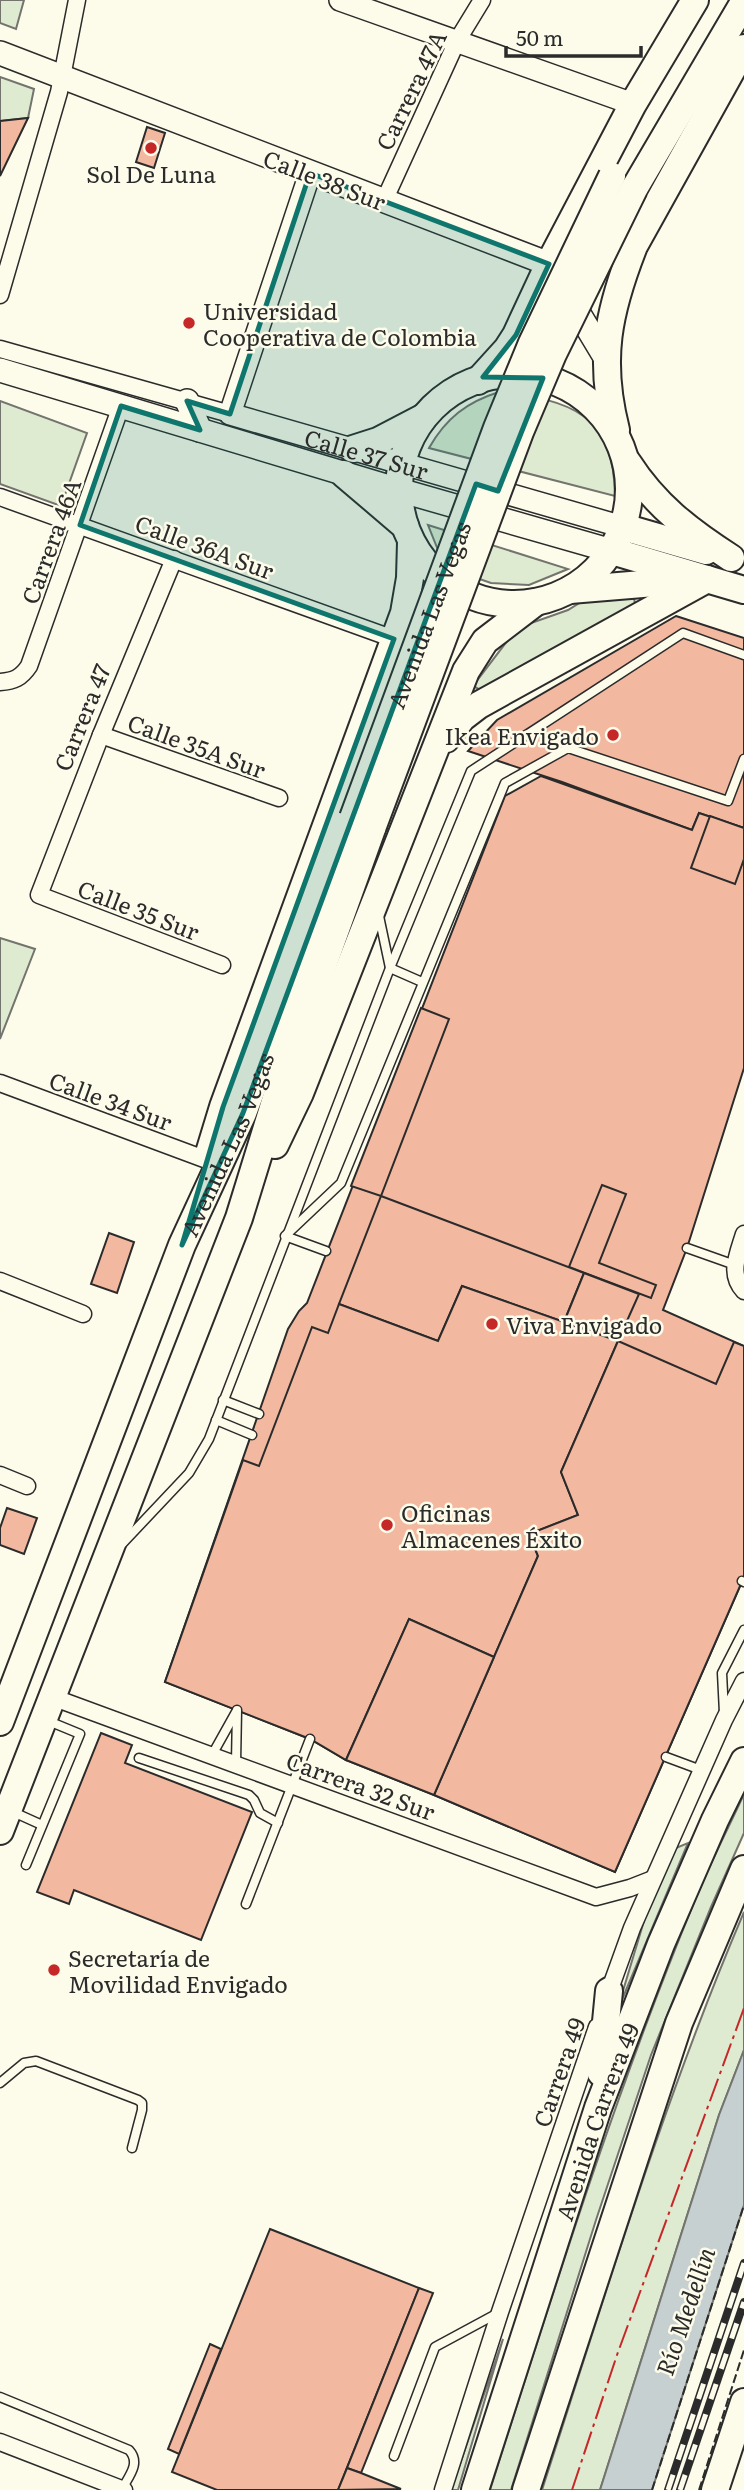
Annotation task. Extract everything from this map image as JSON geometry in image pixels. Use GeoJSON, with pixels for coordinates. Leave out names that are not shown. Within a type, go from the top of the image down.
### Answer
{"type":"FeatureCollection","features":[{"type":"Feature","properties":{"kind":"main road"},"geometry":{"type":"LineString","coordinates":[[478,381],[516,335],[549,264],[633,104],[695,0]]}},
{"type":"Feature","properties":{"kind":"main road","name":"Avenida Las Vegas"},"geometry":{"type":"LineString","coordinates":[[0,1722],[182,1245],[243,1113],[623,182],[711,0]]}},
{"type":"Feature","properties":{"kind":"main road","name":"Avenida Las Vegas"},"geometry":{"type":"LineString","coordinates":[[623,182],[744,2]]}},
{"type":"Feature","properties":{"kind":"main road"},"geometry":{"type":"LineString","coordinates":[[570,590],[586,579],[611,551],[623,527],[628,508],[629,484],[610,408],[606,357],[609,331],[625,271],[634,246],[744,48]]}},
{"type":"Feature","properties":{"kind":"main road","name":"Calle 38 Sur"},"geometry":{"type":"LineString","coordinates":[[0,53],[549,264]]}},
{"type":"Feature","properties":{"kind":"main road"},"geometry":{"type":"LineString","coordinates":[[568,228],[586,246],[597,251],[608,252],[634,246]]}},
{"type":"Feature","properties":{"kind":"main road"},"geometry":{"type":"LineString","coordinates":[[549,264],[606,357]]}},
{"type":"Feature","properties":{"kind":"main road","name":"Calle 37 Sur"},"geometry":{"type":"LineString","coordinates":[[0,370],[399,491],[744,590]]}},
{"type":"Feature","properties":{"kind":"main road"},"geometry":{"type":"LineString","coordinates":[[408,534],[399,491],[402,463],[412,438],[425,417],[449,395],[478,381],[519,374],[559,383],[593,405],[645,488],[674,519],[737,560]]}},
{"type":"Feature","properties":{"kind":"main road"},"geometry":{"type":"LineString","coordinates":[[187,401],[200,430]]}},
{"type":"Feature","properties":{"kind":"main road"},"geometry":{"type":"LineString","coordinates":[[353,449],[377,441],[425,417]]}},
{"type":"Feature","properties":{"kind":"main road"},"geometry":{"type":"LineString","coordinates":[[344,474],[408,534],[433,571],[464,593],[499,603],[536,602],[570,590],[707,579]]}},
{"type":"Feature","properties":{"kind":"main road","name":"Calle 37 Sur"},"geometry":{"type":"LineString","coordinates":[[623,527],[737,560]]}},
{"type":"Feature","properties":{"kind":"main road","name":"Avenida Las Vegas"},"geometry":{"type":"LineString","coordinates":[[182,1245],[223,1107],[394,639],[407,594],[408,534]]}},
{"type":"Feature","properties":{"kind":"main road"},"geometry":{"type":"LineString","coordinates":[[432,757],[462,718],[479,705],[707,579]]}},
{"type":"Feature","properties":{"kind":"main road","name":"Avenida Las Vegas"},"geometry":{"type":"LineString","coordinates":[[239,1219],[300,1093],[474,656],[500,628],[536,602]]}},
{"type":"Feature","properties":{"kind":"main road"},"geometry":{"type":"LineString","coordinates":[[351,758],[376,748],[388,750],[405,762],[421,784]]}},
{"type":"Feature","properties":{"kind":"main road","name":"Avenida Las Vegas"},"geometry":{"type":"LineString","coordinates":[[4,1820],[239,1219],[363,822]]}},
{"type":"Feature","properties":{"kind":"main road","name":"Avenida Carrera 49"},"geometry":{"type":"LineString","coordinates":[[475,2490],[598,2108],[661,1944],[744,1761]]}},
{"type":"Feature","properties":{"kind":"main road","name":"Avenida Carrera 49"},"geometry":{"type":"LineString","coordinates":[[526,2490],[679,2023],[744,1869]]}},
{"type":"Feature","properties":{"kind":"main road"},"geometry":{"type":"LineString","coordinates":[[598,2108],[609,1991]]}},
{"type":"Feature","properties":{"kind":"main road"},"geometry":{"type":"LineString","coordinates":[[715,2490],[744,2402]]}},
{"type":"Feature","properties":{"kind":"street"},"geometry":{"type":"LineString","coordinates":[[0,295],[62,78],[77,0]]}},
{"type":"Feature","properties":{"kind":"street"},"geometry":{"type":"LineString","coordinates":[[340,0],[633,104]]}},
{"type":"Feature","properties":{"kind":"street","name":"Carrera 47A"},"geometry":{"type":"LineString","coordinates":[[384,201],[457,41],[482,0]]}},
{"type":"Feature","properties":{"kind":"street"},"geometry":{"type":"LineString","coordinates":[[230,414],[310,173]]}},
{"type":"Feature","properties":{"kind":"street","name":"Calle 37 Sur"},"geometry":{"type":"LineString","coordinates":[[0,349],[623,527]]}},
{"type":"Feature","properties":{"kind":"street","name":"Carrera 46A"},"geometry":{"type":"LineString","coordinates":[[5,682],[22,677],[29,666],[121,406]]}},
{"type":"Feature","properties":{"kind":"street","name":"Calle 36A Sur"},"geometry":{"type":"LineString","coordinates":[[0,497],[394,639]]}},
{"type":"Feature","properties":{"kind":"street","name":"Carrera 47"},"geometry":{"type":"LineString","coordinates":[[39,895],[101,734],[174,559]]}},
{"type":"Feature","properties":{"kind":"street","name":"Calle 35A Sur"},"geometry":{"type":"LineString","coordinates":[[101,734],[279,798]]}},
{"type":"Feature","properties":{"kind":"street","name":"Calle 35 Sur"},"geometry":{"type":"LineString","coordinates":[[39,895],[222,965]]}},
{"type":"Feature","properties":{"kind":"street","name":"Calle 34 Sur"},"geometry":{"type":"LineString","coordinates":[[0,1083],[207,1160]]}},
{"type":"Feature","properties":{"kind":"street"},"geometry":{"type":"LineString","coordinates":[[741,1288],[734,1275],[744,1234]]}},
{"type":"Feature","properties":{"kind":"street"},"geometry":{"type":"LineString","coordinates":[[0,1281],[83,1314]]}},
{"type":"Feature","properties":{"kind":"street"},"geometry":{"type":"LineString","coordinates":[[0,1475],[27,1486]]}},
{"type":"Feature","properties":{"kind":"street","name":"Carrera 49"},"geometry":{"type":"LineString","coordinates":[[443,2490],[500,2312],[632,1928],[701,1770],[744,1681]]}},
{"type":"Feature","properties":{"kind":"street","name":"Carrera 32 Sur"},"geometry":{"type":"LineString","coordinates":[[48,1708],[236,1763],[596,1897],[653,1879]]}},
{"type":"Feature","properties":{"kind":"street"},"geometry":{"type":"LineString","coordinates":[[0,2442],[123,2490]]}},
{"type":"Feature","properties":{"kind":"lane"},"geometry":{"type":"LineString","coordinates":[[105,1561],[189,1473],[201,1455],[390,968],[471,771],[682,633],[744,655]]}},
{"type":"Feature","properties":{"kind":"lane"},"geometry":{"type":"LineString","coordinates":[[285,1236],[341,1182],[505,783],[568,748],[728,801],[744,760]]}},
{"type":"Feature","properties":{"kind":"lane"},"geometry":{"type":"LineString","coordinates":[[376,901],[390,968]]}},
{"type":"Feature","properties":{"kind":"lane"},"geometry":{"type":"LineString","coordinates":[[390,968],[422,982]]}},
{"type":"Feature","properties":{"kind":"lane"},"geometry":{"type":"LineString","coordinates":[[285,1236],[326,1251]]}},
{"type":"Feature","properties":{"kind":"lane"},"geometry":{"type":"LineString","coordinates":[[687,1248],[735,1265]]}},
{"type":"Feature","properties":{"kind":"lane"},"geometry":{"type":"LineString","coordinates":[[223,1400],[259,1414]]}},
{"type":"Feature","properties":{"kind":"lane"},"geometry":{"type":"LineString","coordinates":[[216,1420],[252,1435]]}},
{"type":"Feature","properties":{"kind":"lane"},"geometry":{"type":"LineString","coordinates":[[724,1720],[722,1673],[744,1630]]}},
{"type":"Feature","properties":{"kind":"lane"},"geometry":{"type":"LineString","coordinates":[[26,1865],[80,1734],[48,1708]]}},
{"type":"Feature","properties":{"kind":"lane"},"geometry":{"type":"LineString","coordinates":[[212,1755],[237,1710],[236,1763]]}},
{"type":"Feature","properties":{"kind":"lane"},"geometry":{"type":"LineString","coordinates":[[246,1904],[310,1739]]}},
{"type":"Feature","properties":{"kind":"lane"},"geometry":{"type":"LineString","coordinates":[[666,1757],[701,1770]]}},
{"type":"Feature","properties":{"kind":"lane"},"geometry":{"type":"LineString","coordinates":[[139,1758],[249,1795],[260,1813],[278,1823]]}},
{"type":"Feature","properties":{"kind":"lane"},"geometry":{"type":"LineString","coordinates":[[4,1820],[43,1825]]}},
{"type":"Feature","properties":{"kind":"lane"},"geometry":{"type":"LineString","coordinates":[[0,2083],[24,2063],[36,2061],[138,2100],[142,2103],[142,2110],[132,2148]]}},
{"type":"Feature","properties":{"kind":"lane"},"geometry":{"type":"LineString","coordinates":[[394,2456],[435,2347],[500,2312]]}},
{"type":"Feature","properties":{"kind":"lane"},"geometry":{"type":"LineString","coordinates":[[0,2397],[129,2450],[135,2456],[136,2463],[123,2490]]}},
{"type":"Feature","properties":{"kind":"highlighted area"},"geometry":{"type":"Polygon","coordinates":[[[310,173],[549,264],[516,335],[483,377],[543,378],[498,491],[476,484],[243,1113],[182,1245],[223,1107],[394,639],[80,525],[121,406],[200,430],[187,401],[230,414],[310,173]]]}},
{"type":"Feature","properties":{"kind":"green space"},"geometry":{"type":"Polygon","coordinates":[[[0,0],[24,0],[16,29],[0,23],[0,0]]]}},
{"type":"Feature","properties":{"kind":"green space"},"geometry":{"type":"Polygon","coordinates":[[[0,77],[34,89],[28,118],[0,121],[0,77]]]}},
{"type":"Feature","properties":{"kind":"green space"},"geometry":{"type":"Polygon","coordinates":[[[499,392],[547,400],[584,416],[597,429],[607,446],[613,468],[615,496],[429,448],[458,412],[499,392]]]}},
{"type":"Feature","properties":{"kind":"green space"},"geometry":{"type":"Polygon","coordinates":[[[0,401],[87,433],[61,506],[0,484],[0,401]]]}},
{"type":"Feature","properties":{"kind":"green space"},"geometry":{"type":"Polygon","coordinates":[[[428,525],[568,569],[529,585],[491,583],[459,572],[438,550],[428,525]]]}},
{"type":"Feature","properties":{"kind":"green space"},"geometry":{"type":"Polygon","coordinates":[[[633,592],[636,610],[484,692],[473,686],[517,628],[568,610],[589,597],[633,592]]]}},
{"type":"Feature","properties":{"kind":"green space"},"geometry":{"type":"Polygon","coordinates":[[[0,938],[35,949],[0,1039],[0,938]]]}},
{"type":"Feature","properties":{"kind":"green space"},"geometry":{"type":"Polygon","coordinates":[[[744,1794],[744,1833],[651,2055],[511,2490],[490,2490],[586,2195],[637,2049],[699,1891],[744,1794]]]}},
{"type":"Feature","properties":{"kind":"green space"},"geometry":{"type":"Polygon","coordinates":[[[688,1843],[616,2014],[647,1911],[671,1850],[688,1843]]]}},
{"type":"Feature","properties":{"kind":"green space"},"geometry":{"type":"Polygon","coordinates":[[[744,1912],[744,2050],[719,2115],[600,2490],[542,2490],[662,2126],[744,1912]]]}},
{"type":"Feature","properties":{"kind":"green space"},"geometry":{"type":"Polygon","coordinates":[[[503,2339],[458,2490],[451,2490],[503,2339]]]}},
{"type":"Feature","properties":{"kind":"water","name":"Río Medellín"},"geometry":{"type":"Polygon","coordinates":[[[744,2050],[744,2205],[652,2490],[600,2490],[719,2115],[744,2050]]]}},
{"type":"Feature","properties":{"kind":"building"},"geometry":{"type":"Polygon","coordinates":[[[28,118],[0,176],[0,121],[28,118]]]}},
{"type":"Feature","properties":{"kind":"building","name":"Sol De Luna"},"geometry":{"type":"Polygon","coordinates":[[[147,127],[165,133],[154,168],[136,162],[147,127]]]}},
{"type":"Feature","properties":{"kind":"building","name":"Ikea Envigado"},"geometry":{"type":"Polygon","coordinates":[[[676,616],[744,638],[744,828],[699,813],[692,830],[468,751],[497,720],[676,616]]]}},
{"type":"Feature","properties":{"kind":"building","name":"Viva Envigado"},"geometry":{"type":"Polygon","coordinates":[[[541,776],[692,830],[699,813],[744,828],[744,1068],[687,1248],[663,1310],[744,1346],[744,1577],[615,1872],[346,1760],[310,1739],[165,1682],[288,1329],[307,1303],[505,796],[541,776]]]}},
{"type":"Feature","properties":{"kind":"building"},"geometry":{"type":"Polygon","coordinates":[[[710,816],[744,828],[744,859],[735,884],[691,868],[710,816]]]}},
{"type":"Feature","properties":{"kind":"building"},"geometry":{"type":"Polygon","coordinates":[[[421,1008],[449,1019],[381,1196],[351,1186],[421,1008]]]}},
{"type":"Feature","properties":{"kind":"building"},"geometry":{"type":"Polygon","coordinates":[[[602,1185],[626,1194],[599,1263],[656,1285],[651,1298],[569,1267],[602,1185]]]}},
{"type":"Feature","properties":{"kind":"building"},"geometry":{"type":"Polygon","coordinates":[[[381,1196],[584,1273],[564,1322],[462,1286],[438,1341],[339,1304],[381,1196]]]}},
{"type":"Feature","properties":{"kind":"building"},"geometry":{"type":"Polygon","coordinates":[[[109,1233],[134,1242],[117,1293],[91,1284],[109,1233]]]}},
{"type":"Feature","properties":{"kind":"building"},"geometry":{"type":"Polygon","coordinates":[[[584,1273],[639,1294],[618,1341],[564,1322],[584,1273]]]}},
{"type":"Feature","properties":{"kind":"building","name":"Oficinas Almacenes Éxito"},"geometry":{"type":"Polygon","coordinates":[[[462,1286],[618,1341],[561,1472],[578,1515],[529,1534],[538,1556],[494,1657],[409,1619],[346,1760],[310,1739],[165,1682],[243,1460],[259,1466],[312,1327],[328,1333],[339,1304],[438,1341],[462,1286]]]}},
{"type":"Feature","properties":{"kind":"building"},"geometry":{"type":"Polygon","coordinates":[[[618,1341],[716,1384],[734,1342],[744,1346],[744,1577],[615,1872],[434,1795],[538,1556],[529,1534],[578,1515],[561,1472],[618,1341]]]}},
{"type":"Feature","properties":{"kind":"building"},"geometry":{"type":"Polygon","coordinates":[[[7,1508],[37,1518],[24,1554],[0,1545],[0,1528],[7,1508]]]}},
{"type":"Feature","properties":{"kind":"building"},"geometry":{"type":"Polygon","coordinates":[[[409,1619],[494,1657],[434,1795],[346,1760],[409,1619]]]}},
{"type":"Feature","properties":{"kind":"building"},"geometry":{"type":"Polygon","coordinates":[[[101,1733],[132,1745],[125,1763],[252,1812],[201,1940],[74,1890],[69,1904],[37,1892],[101,1733]]]}},
{"type":"Feature","properties":{"kind":"building"},"geometry":{"type":"Polygon","coordinates":[[[270,2229],[419,2288],[338,2490],[217,2490],[172,2472],[270,2229]]]}},
{"type":"Feature","properties":{"kind":"building"},"geometry":{"type":"Polygon","coordinates":[[[419,2288],[433,2293],[361,2473],[347,2468],[419,2288]]]}},
{"type":"Feature","properties":{"kind":"building"},"geometry":{"type":"Polygon","coordinates":[[[210,2344],[221,2349],[179,2454],[168,2449],[210,2344]]]}},
{"type":"Feature","properties":{"kind":"building"},"geometry":{"type":"Polygon","coordinates":[[[347,2468],[361,2473],[401,2489],[338,2490],[347,2468]]]}},
{"type":"Feature","properties":{"kind":"railway"},"geometry":{"type":"LineString","coordinates":[[668,2490],[744,2263]]}},
{"type":"Feature","properties":{"kind":"railway"},"geometry":{"type":"LineString","coordinates":[[680,2490],[744,2302]]}},
{"type":"Feature","properties":{"kind":"fence"},"geometry":{"type":"LineString","coordinates":[[652,2490],[744,2205]]}},
{"type":"Feature","properties":{"kind":"fence"},"geometry":{"type":"LineString","coordinates":[[699,2490],[744,2350]]}},
{"type":"Feature","properties":{"kind":"power"},"geometry":{"type":"LineString","coordinates":[[572,2490],[617,2355],[744,2008]]}},
{"type":"Feature","properties":{"kind":"place","name":"Sol De Luna"},"geometry":{"type":"Point","coordinates":[151,148]}},
{"type":"Feature","properties":{"kind":"place","name":"Universidad Cooperativa de Colombia"},"geometry":{"type":"Point","coordinates":[189,323]}},
{"type":"Feature","properties":{"kind":"place","name":"Ikea Envigado"},"geometry":{"type":"Point","coordinates":[613,735]}},
{"type":"Feature","properties":{"kind":"place","name":"Viva Envigado"},"geometry":{"type":"Point","coordinates":[492,1324]}},
{"type":"Feature","properties":{"kind":"place","name":"Oficinas Almacenes Éxito"},"geometry":{"type":"Point","coordinates":[387,1525]}},
{"type":"Feature","properties":{"kind":"place","name":"Secretaría de Movilidad Envigado"},"geometry":{"type":"Point","coordinates":[54,1970]}}]}
